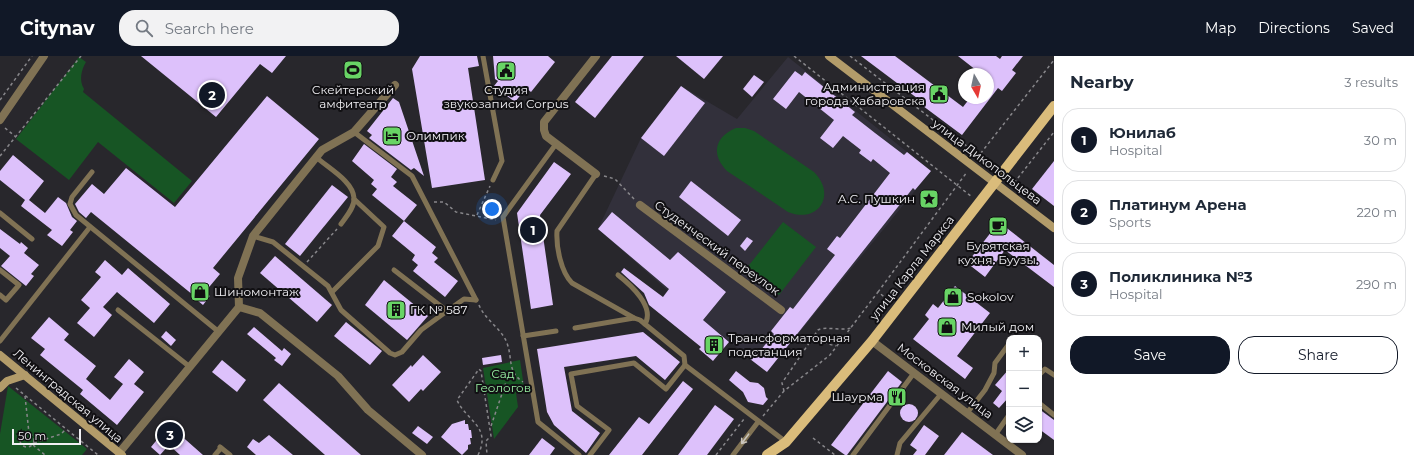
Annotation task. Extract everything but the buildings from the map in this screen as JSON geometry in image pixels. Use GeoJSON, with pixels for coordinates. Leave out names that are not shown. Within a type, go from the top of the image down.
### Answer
{"type":"FeatureCollection","features":[{"type":"Feature","properties":{"kind":"main road","name":"улица Дикопольцева"},"geometry":{"type":"LineString","coordinates":[[829,56],[1054,228]]}},
{"type":"Feature","properties":{"kind":"main road","name":"улица Карла Маркса"},"geometry":{"type":"LineString","coordinates":[[766,455],[786,442],[872,341],[1054,106]]}},
{"type":"Feature","properties":{"kind":"main road","name":"Ленинградская улица"},"geometry":{"type":"LineString","coordinates":[[0,354],[120,454]]}},
{"type":"Feature","properties":{"kind":"main road"},"geometry":{"type":"LineString","coordinates":[[0,388],[7,381],[25,375]]}},
{"type":"Feature","properties":{"kind":"main road","name":"улица Карла Маркса"},"geometry":{"type":"LineString","coordinates":[[782,455],[786,442]]}},
{"type":"Feature","properties":{"kind":"street"},"geometry":{"type":"LineString","coordinates":[[0,120],[44,56]]}},
{"type":"Feature","properties":{"kind":"street"},"geometry":{"type":"LineString","coordinates":[[596,56],[544,122],[546,136],[596,174]]}},
{"type":"Feature","properties":{"kind":"street"},"geometry":{"type":"LineString","coordinates":[[120,454],[239,307],[238,278],[253,236],[322,150],[354,132],[395,85]]}},
{"type":"Feature","properties":{"kind":"street","name":"Студенческий переулок"},"geometry":{"type":"LineString","coordinates":[[640,206],[781,310]]}},
{"type":"Feature","properties":{"kind":"street"},"geometry":{"type":"LineString","coordinates":[[239,307],[260,312],[332,371],[344,382],[368,410],[422,455]]}},
{"type":"Feature","properties":{"kind":"street","name":"Московская улица"},"geometry":{"type":"LineString","coordinates":[[872,341],[1022,455]]}},
{"type":"Feature","properties":{"kind":"lane"},"geometry":{"type":"LineString","coordinates":[[484,56],[502,161],[492,180]]}},
{"type":"Feature","properties":{"kind":"lane"},"geometry":{"type":"LineString","coordinates":[[354,132],[412,176],[476,300]]}},
{"type":"Feature","properties":{"kind":"lane"},"geometry":{"type":"LineString","coordinates":[[556,144],[503,217],[538,422],[579,455]]}},
{"type":"Feature","properties":{"kind":"lane"},"geometry":{"type":"LineString","coordinates":[[316,158],[350,186],[354,199],[384,227],[378,246],[332,292]]}},
{"type":"Feature","properties":{"kind":"lane"},"geometry":{"type":"LineString","coordinates":[[92,172],[72,197],[70,204],[76,216],[219,332]]}},
{"type":"Feature","properties":{"kind":"lane"},"geometry":{"type":"LineString","coordinates":[[590,455],[608,430],[577,406],[571,374],[634,363],[666,389],[685,365],[684,356],[645,324],[572,283],[566,278],[563,270],[557,231],[596,174]]}},
{"type":"Feature","properties":{"kind":"lane"},"geometry":{"type":"LineString","coordinates":[[341,224],[350,212],[354,199]]}},
{"type":"Feature","properties":{"kind":"lane"},"geometry":{"type":"LineString","coordinates":[[0,213],[32,239]]}},
{"type":"Feature","properties":{"kind":"lane"},"geometry":{"type":"LineString","coordinates":[[0,341],[90,227]]}},
{"type":"Feature","properties":{"kind":"lane"},"geometry":{"type":"LineString","coordinates":[[253,236],[273,242],[328,286],[341,310],[390,353],[395,355],[402,352],[421,330],[464,299],[476,300]]}},
{"type":"Feature","properties":{"kind":"lane"},"geometry":{"type":"LineString","coordinates":[[0,270],[19,285],[6,300],[0,295]]}},
{"type":"Feature","properties":{"kind":"lane"},"geometry":{"type":"LineString","coordinates":[[394,270],[447,311]]}},
{"type":"Feature","properties":{"kind":"lane"},"geometry":{"type":"LineString","coordinates":[[618,276],[633,286],[639,293],[647,315],[645,324]]}},
{"type":"Feature","properties":{"kind":"lane"},"geometry":{"type":"LineString","coordinates":[[118,310],[190,367]]}},
{"type":"Feature","properties":{"kind":"lane"},"geometry":{"type":"LineString","coordinates":[[575,328],[634,318]]}},
{"type":"Feature","properties":{"kind":"lane"},"geometry":{"type":"LineString","coordinates":[[523,336],[556,331]]}},
{"type":"Feature","properties":{"kind":"lane"},"geometry":{"type":"LineString","coordinates":[[967,413],[985,390],[994,373],[995,363],[1006,348]]}},
{"type":"Feature","properties":{"kind":"lane"},"geometry":{"type":"LineString","coordinates":[[685,365],[786,442]]}},
{"type":"Feature","properties":{"kind":"lane"},"geometry":{"type":"LineString","coordinates":[[1042,372],[1045,369],[1054,376]]}},
{"type":"Feature","properties":{"kind":"lane"},"geometry":{"type":"LineString","coordinates":[[853,455],[914,373]]}},
{"type":"Feature","properties":{"kind":"lane"},"geometry":{"type":"LineString","coordinates":[[897,455],[900,443],[941,394]]}},
{"type":"Feature","properties":{"kind":"lane"},"geometry":{"type":"LineString","coordinates":[[1042,406],[1054,415]]}},
{"type":"Feature","properties":{"kind":"lane"},"geometry":{"type":"LineString","coordinates":[[995,434],[1006,419]]}},
{"type":"Feature","properties":{"kind":"lane"},"geometry":{"type":"LineString","coordinates":[[733,455],[758,422]]}},
{"type":"Feature","properties":{"kind":"lane"},"geometry":{"type":"LineString","coordinates":[[215,455],[221,447],[230,455]]}},
{"type":"Feature","properties":{"kind":"path"},"geometry":{"type":"LineString","coordinates":[[0,100],[32,56]]}},
{"type":"Feature","properties":{"kind":"path"},"geometry":{"type":"LineString","coordinates":[[0,156],[81,56]]}},
{"type":"Feature","properties":{"kind":"path"},"geometry":{"type":"LineString","coordinates":[[794,56],[979,202]]}},
{"type":"Feature","properties":{"kind":"path"},"geometry":{"type":"LineString","coordinates":[[850,56],[979,156]]}},
{"type":"Feature","properties":{"kind":"path"},"geometry":{"type":"LineString","coordinates":[[758,422],[784,391],[827,358],[972,165],[1054,60]]}},
{"type":"Feature","properties":{"kind":"path"},"geometry":{"type":"LineString","coordinates":[[0,124],[16,137]]}},
{"type":"Feature","properties":{"kind":"path"},"geometry":{"type":"LineString","coordinates":[[1014,182],[1054,132]]}},
{"type":"Feature","properties":{"kind":"path"},"geometry":{"type":"LineString","coordinates":[[596,174],[615,179],[640,206]]}},
{"type":"Feature","properties":{"kind":"path"},"geometry":{"type":"LineString","coordinates":[[477,215],[492,180]]}},
{"type":"Feature","properties":{"kind":"path"},"geometry":{"type":"LineString","coordinates":[[426,201],[444,202],[456,212],[493,219]]}},
{"type":"Feature","properties":{"kind":"path"},"geometry":{"type":"LineString","coordinates":[[304,266],[341,224]]}},
{"type":"Feature","properties":{"kind":"path"},"geometry":{"type":"LineString","coordinates":[[878,292],[898,307]]}},
{"type":"Feature","properties":{"kind":"path"},"geometry":{"type":"LineString","coordinates":[[476,300],[481,311],[505,339],[513,373],[532,388]]}},
{"type":"Feature","properties":{"kind":"path"},"geometry":{"type":"LineString","coordinates":[[784,391],[782,383],[815,334],[821,328],[837,330],[851,328]]}},
{"type":"Feature","properties":{"kind":"path"},"geometry":{"type":"LineString","coordinates":[[815,334],[828,344],[836,346]]}},
{"type":"Feature","properties":{"kind":"path"},"geometry":{"type":"LineString","coordinates":[[478,455],[482,442],[479,428],[458,400],[479,369],[481,371],[491,438],[486,441],[487,455]]}},
{"type":"Feature","properties":{"kind":"path"},"geometry":{"type":"LineString","coordinates":[[490,428],[506,382],[513,373]]}},
{"type":"Feature","properties":{"kind":"path"},"geometry":{"type":"LineString","coordinates":[[7,381],[98,455]]}},
{"type":"Feature","properties":{"kind":"path"},"geometry":{"type":"LineString","coordinates":[[25,396],[29,433],[33,436],[33,444],[45,455]]}},
{"type":"Feature","properties":{"kind":"path"},"geometry":{"type":"LineString","coordinates":[[716,455],[748,414]]}},
{"type":"Feature","properties":{"kind":"path"},"geometry":{"type":"LineString","coordinates":[[29,433],[22,435],[19,442],[24,448],[61,434],[66,429]]}},
{"type":"Feature","properties":{"kind":"path"},"geometry":{"type":"LineString","coordinates":[[812,438],[835,455]]}},
{"type":"Feature","properties":{"kind":"shaded area"},"geometry":{"type":"Polygon","coordinates":[[[788,57],[931,171],[767,372],[682,303],[598,229],[641,138],[681,86],[737,119],[788,57]]]}},
{"type":"Feature","properties":{"kind":"green space"},"geometry":{"type":"Polygon","coordinates":[[[79,57],[86,62],[81,76],[82,86],[84,89],[83,92],[192,181],[174,203],[98,142],[69,180],[16,139],[79,57]]]}},
{"type":"Feature","properties":{"kind":"green space"},"geometry":{"type":"Polygon","coordinates":[[[736,128],[745,128],[754,131],[814,172],[821,181],[824,190],[824,198],[821,205],[815,211],[808,214],[799,215],[788,212],[727,171],[719,159],[717,147],[723,136],[736,128]]]}},
{"type":"Feature","properties":{"kind":"green space"},"geometry":{"type":"Polygon","coordinates":[[[783,222],[816,247],[779,295],[746,269],[783,222]]]}},
{"type":"Feature","properties":{"kind":"green space","name":"Сад Геологов"},"geometry":{"type":"Polygon","coordinates":[[[520,360],[524,387],[516,393],[518,407],[494,439],[483,368],[520,360]]]}},
{"type":"Feature","properties":{"kind":"green space"},"geometry":{"type":"Polygon","coordinates":[[[8,386],[87,449],[82,455],[0,455],[0,434],[8,386]]]}},
{"type":"Feature","properties":{"kind":"place","name":"Скейтерский амфитеатр"},"geometry":{"type":"Point","coordinates":[353,70]}},
{"type":"Feature","properties":{"kind":"place","name":"Студия звукозаписи Corpus"},"geometry":{"type":"Point","coordinates":[506,71]}},
{"type":"Feature","properties":{"kind":"place","name":"Администрация города Хабаровска"},"geometry":{"type":"Point","coordinates":[939,94]}},
{"type":"Feature","properties":{"kind":"place","name":"Платинум Арена"},"geometry":{"type":"Point","coordinates":[212,95]}},
{"type":"Feature","properties":{"kind":"place","name":"Олимпик"},"geometry":{"type":"Point","coordinates":[392,136]}},
{"type":"Feature","properties":{"kind":"place","name":"А.С. Пушкин"},"geometry":{"type":"Point","coordinates":[929,199]}},
{"type":"Feature","properties":{"kind":"place","name":"Бурятская кухня. Буузы."},"geometry":{"type":"Point","coordinates":[998,226]}},
{"type":"Feature","properties":{"kind":"place","name":"Юнилаб"},"geometry":{"type":"Point","coordinates":[533,230]}},
{"type":"Feature","properties":{"kind":"place","name":"Шиномонтаж"},"geometry":{"type":"Point","coordinates":[200,292]}},
{"type":"Feature","properties":{"kind":"place","name":"Sokolov"},"geometry":{"type":"Point","coordinates":[953,297]}},
{"type":"Feature","properties":{"kind":"place","name":"ГК № 587"},"geometry":{"type":"Point","coordinates":[396,310]}},
{"type":"Feature","properties":{"kind":"place","name":"Милый дом"},"geometry":{"type":"Point","coordinates":[947,327]}},
{"type":"Feature","properties":{"kind":"place","name":"Трансформаторная подстанция"},"geometry":{"type":"Point","coordinates":[714,345]}},
{"type":"Feature","properties":{"kind":"place","name":"Шаурма"},"geometry":{"type":"Point","coordinates":[897,397]}},
{"type":"Feature","properties":{"kind":"place","name":"Поликлиника №3"},"geometry":{"type":"Point","coordinates":[170,435]}}]}
